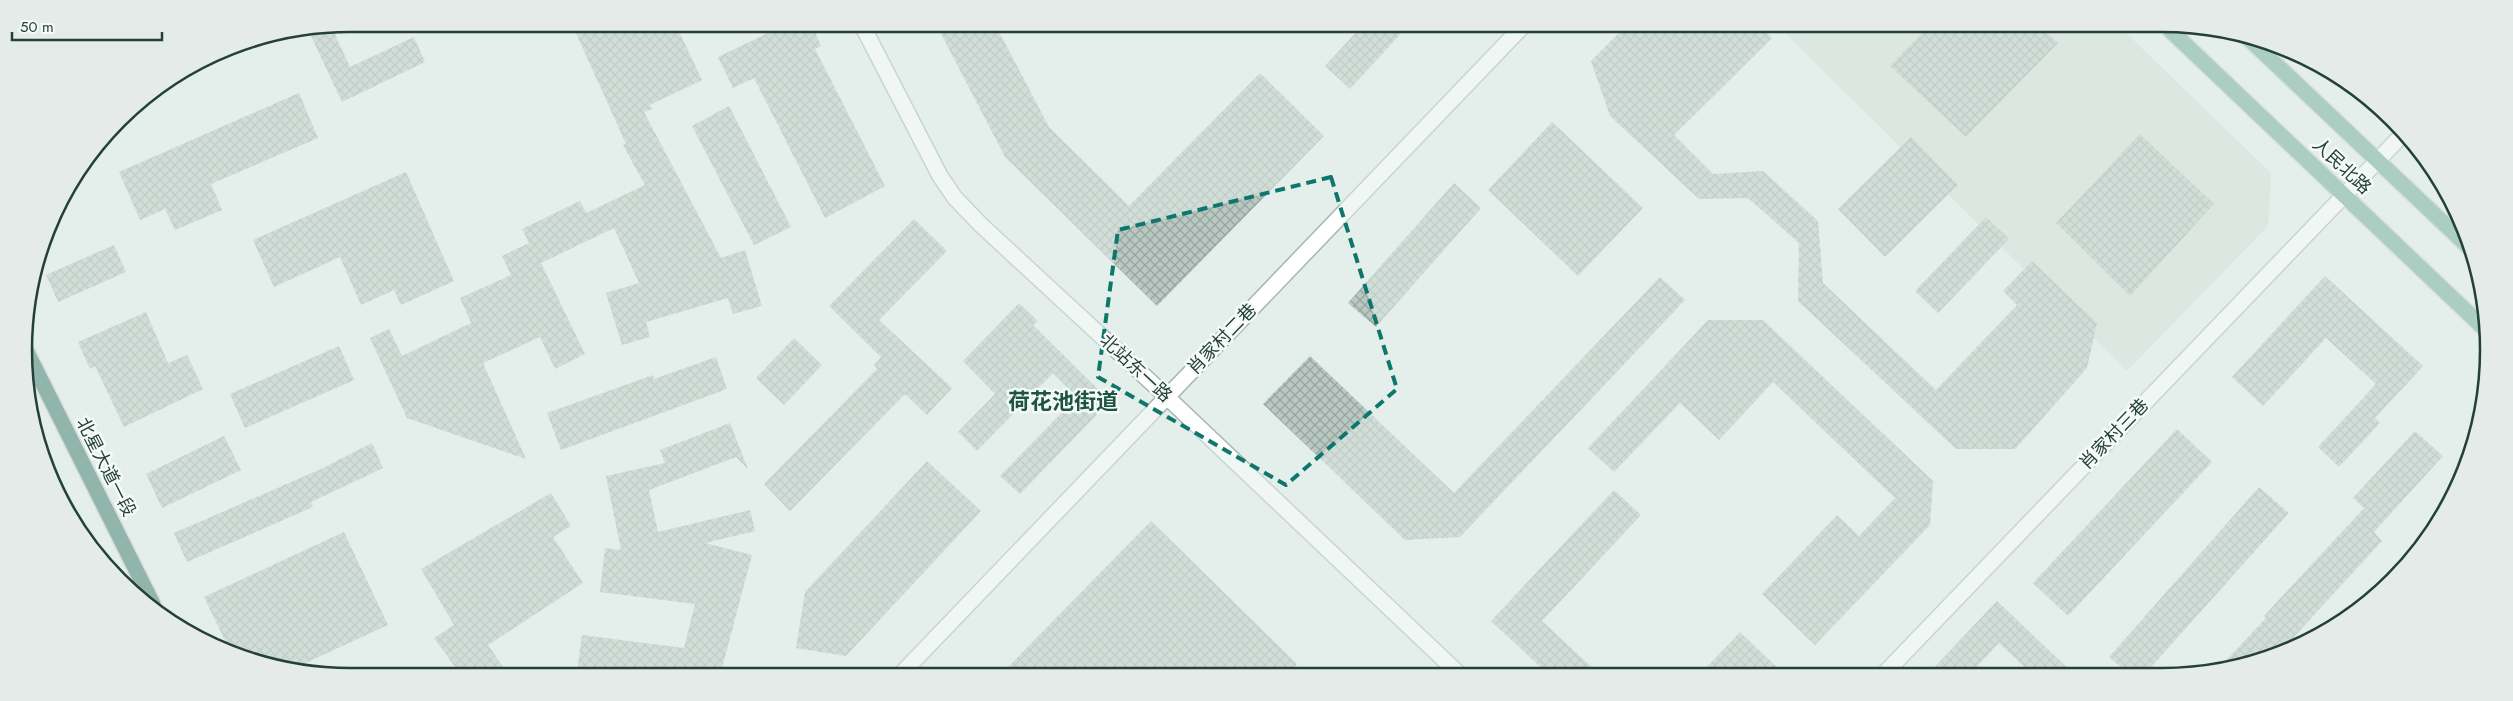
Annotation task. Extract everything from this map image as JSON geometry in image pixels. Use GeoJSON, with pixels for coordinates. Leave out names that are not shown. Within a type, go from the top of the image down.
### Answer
{"type":"FeatureCollection","features":[{"type":"Feature","properties":{"kind":"highway","name":"北星大道一段"},"geometry":{"type":"LineString","coordinates":[[33,363],[150,598]]}},
{"type":"Feature","properties":{"kind":"main road","name":"人民北路"},"geometry":{"type":"LineString","coordinates":[[2173,33],[2479,324]]}},
{"type":"Feature","properties":{"kind":"main road","name":"人民北路"},"geometry":{"type":"LineString","coordinates":[[2257,47],[2460,239]]}},
{"type":"Feature","properties":{"kind":"street","name":"北站东一路"},"geometry":{"type":"LineString","coordinates":[[865,32],[940,176],[955,198],[988,232],[1167,397],[1453,668]]}},
{"type":"Feature","properties":{"kind":"street","name":"肖家村二巷"},"geometry":{"type":"LineString","coordinates":[[907,668],[1517,32]]}},
{"type":"Feature","properties":{"kind":"street","name":"肖家村三巷"},"geometry":{"type":"LineString","coordinates":[[1890,668],[2399,138]]}},
{"type":"Feature","properties":{"kind":"highlighted area"},"geometry":{"type":"Polygon","coordinates":[[[1331,177],[1397,389],[1286,485],[1098,377],[1118,230],[1331,177]]]}},
{"type":"Feature","properties":{"kind":"shaded area"},"geometry":{"type":"Polygon","coordinates":[[[1784,32],[2125,32],[2271,173],[2268,226],[2127,371],[1784,32]]]}},
{"type":"Feature","properties":{"kind":"building"},"geometry":{"type":"Polygon","coordinates":[[[576,32],[679,32],[702,80],[650,105],[652,109],[644,112],[721,258],[745,250],[762,306],[733,314],[728,298],[646,322],[650,337],[622,345],[606,293],[639,283],[614,228],[541,263],[585,354],[555,369],[540,337],[483,363],[526,459],[407,418],[370,338],[389,329],[402,356],[471,323],[460,298],[511,275],[502,256],[529,243],[522,229],[580,201],[586,213],[645,185],[623,145],[626,144],[576,32]]]}},
{"type":"Feature","properties":{"kind":"building"},"geometry":{"type":"Polygon","coordinates":[[[770,32],[815,32],[821,46],[815,49],[885,186],[825,218],[754,78],[733,88],[718,57],[770,32]]]}},
{"type":"Feature","properties":{"kind":"building"},"geometry":{"type":"Polygon","coordinates":[[[940,32],[999,32],[1049,127],[1129,206],[1260,73],[1324,136],[1157,306],[1005,157],[940,32]]]}},
{"type":"Feature","properties":{"kind":"building"},"geometry":{"type":"Polygon","coordinates":[[[1356,32],[1402,32],[1350,89],[1325,66],[1356,32]]]}},
{"type":"Feature","properties":{"kind":"building"},"geometry":{"type":"Polygon","coordinates":[[[1620,32],[1767,32],[1772,38],[1674,135],[1713,174],[1763,171],[1818,221],[1823,283],[1936,390],[2017,305],[2003,291],[2032,261],[2097,323],[2087,368],[2015,449],[1956,449],[1798,301],[1799,243],[1748,198],[1699,199],[1610,116],[1591,61],[1620,32]]]}},
{"type":"Feature","properties":{"kind":"building"},"geometry":{"type":"Polygon","coordinates":[[[1923,32],[2046,32],[2058,43],[1966,137],[1890,66],[1923,32]]]}},
{"type":"Feature","properties":{"kind":"building"},"geometry":{"type":"Polygon","coordinates":[[[334,33],[350,67],[414,37],[425,62],[342,102],[310,35],[334,33]]]}},
{"type":"Feature","properties":{"kind":"building"},"geometry":{"type":"Polygon","coordinates":[[[299,93],[318,138],[211,184],[222,210],[175,230],[165,209],[140,220],[119,172],[299,93]]]}},
{"type":"Feature","properties":{"kind":"building"},"geometry":{"type":"Polygon","coordinates":[[[729,106],[791,227],[754,245],[692,126],[729,106]]]}},
{"type":"Feature","properties":{"kind":"building"},"geometry":{"type":"Polygon","coordinates":[[[1552,122],[1643,208],[1578,276],[1488,190],[1552,122]]]}},
{"type":"Feature","properties":{"kind":"building"},"geometry":{"type":"Polygon","coordinates":[[[2140,134],[2214,204],[2130,296],[2056,223],[2140,134]]]}},
{"type":"Feature","properties":{"kind":"building"},"geometry":{"type":"Polygon","coordinates":[[[1911,137],[1958,185],[1885,257],[1838,209],[1911,137]]]}},
{"type":"Feature","properties":{"kind":"building"},"geometry":{"type":"Polygon","coordinates":[[[406,172],[454,281],[401,305],[394,290],[361,305],[340,257],[274,287],[253,240],[406,172]]]}},
{"type":"Feature","properties":{"kind":"building"},"geometry":{"type":"Polygon","coordinates":[[[1454,183],[1481,208],[1376,327],[1348,303],[1454,183]]]}},
{"type":"Feature","properties":{"kind":"building"},"geometry":{"type":"Polygon","coordinates":[[[1986,217],[2009,239],[1938,313],[1915,291],[1986,217]]]}},
{"type":"Feature","properties":{"kind":"building"},"geometry":{"type":"Polygon","coordinates":[[[914,219],[947,251],[879,320],[952,388],[927,415],[905,394],[790,511],[764,484],[877,369],[874,365],[881,357],[829,306],[914,219]]]}},
{"type":"Feature","properties":{"kind":"building"},"geometry":{"type":"Polygon","coordinates":[[[114,245],[126,272],[58,302],[46,275],[114,245]]]}},
{"type":"Feature","properties":{"kind":"building"},"geometry":{"type":"Polygon","coordinates":[[[2325,276],[2423,366],[2375,418],[2380,423],[2339,467],[2318,447],[2376,384],[2326,338],[2263,406],[2232,377],[2325,276]]]}},
{"type":"Feature","properties":{"kind":"building"},"geometry":{"type":"Polygon","coordinates":[[[1660,277],[1685,300],[1460,537],[1405,540],[1263,404],[1310,356],[1454,493],[1660,277]]]}},
{"type":"Feature","properties":{"kind":"building"},"geometry":{"type":"Polygon","coordinates":[[[1019,303],[1038,321],[1033,325],[1110,401],[1020,494],[1000,476],[1077,397],[1053,373],[977,451],[958,432],[995,394],[963,361],[1019,303]]]}},
{"type":"Feature","properties":{"kind":"building"},"geometry":{"type":"Polygon","coordinates":[[[146,312],[168,363],[187,355],[203,389],[124,427],[95,366],[90,369],[78,342],[146,312]]]}},
{"type":"Feature","properties":{"kind":"building"},"geometry":{"type":"Polygon","coordinates":[[[1708,320],[1763,320],[1933,481],[1930,525],[1815,645],[1762,594],[1837,515],[1859,536],[1895,498],[1773,382],[1719,440],[1680,403],[1614,472],[1588,448],[1708,320]]]}},
{"type":"Feature","properties":{"kind":"building"},"geometry":{"type":"Polygon","coordinates":[[[794,338],[822,365],[784,405],[756,378],[794,338]]]}},
{"type":"Feature","properties":{"kind":"building"},"geometry":{"type":"Polygon","coordinates":[[[339,346],[354,380],[245,428],[230,394],[339,346]]]}},
{"type":"Feature","properties":{"kind":"building"},"geometry":{"type":"Polygon","coordinates":[[[716,357],[727,389],[561,450],[547,413],[653,375],[654,379],[716,357]]]}},
{"type":"Feature","properties":{"kind":"building"},"geometry":{"type":"Polygon","coordinates":[[[730,423],[748,469],[736,457],[649,490],[658,532],[750,510],[755,531],[705,543],[752,555],[722,668],[578,668],[582,635],[684,648],[695,604],[600,592],[605,548],[621,550],[606,476],[665,463],[660,450],[730,423]]]}},
{"type":"Feature","properties":{"kind":"building"},"geometry":{"type":"Polygon","coordinates":[[[2177,429],[2212,462],[2068,616],[2033,583],[2177,429]]]}},
{"type":"Feature","properties":{"kind":"building"},"geometry":{"type":"Polygon","coordinates":[[[2415,431],[2443,456],[2374,532],[2382,541],[2289,642],[2265,652],[2224,662],[2266,618],[2264,616],[2364,508],[2353,498],[2415,431]]]}},
{"type":"Feature","properties":{"kind":"building"},"geometry":{"type":"Polygon","coordinates":[[[224,436],[241,470],[162,508],[146,474],[224,436]]]}},
{"type":"Feature","properties":{"kind":"building"},"geometry":{"type":"Polygon","coordinates":[[[372,443],[383,468],[311,502],[313,507],[187,562],[174,533],[321,469],[372,443]]]}},
{"type":"Feature","properties":{"kind":"building"},"geometry":{"type":"Polygon","coordinates":[[[927,461],[981,511],[846,656],[796,648],[805,592],[927,461]]]}},
{"type":"Feature","properties":{"kind":"building"},"geometry":{"type":"Polygon","coordinates":[[[2259,487],[2289,513],[2150,668],[2122,668],[2109,657],[2259,487]]]}},
{"type":"Feature","properties":{"kind":"building"},"geometry":{"type":"Polygon","coordinates":[[[1614,490],[1641,515],[1542,621],[1593,668],[1542,668],[1491,621],[1614,490]]]}},
{"type":"Feature","properties":{"kind":"building"},"geometry":{"type":"Polygon","coordinates":[[[551,493],[571,526],[553,537],[583,583],[488,645],[504,668],[456,668],[434,638],[454,625],[421,569],[551,493]]]}},
{"type":"Feature","properties":{"kind":"building"},"geometry":{"type":"Polygon","coordinates":[[[1151,521],[1297,664],[1293,668],[1007,668],[1151,521]]]}},
{"type":"Feature","properties":{"kind":"building"},"geometry":{"type":"Polygon","coordinates":[[[344,532],[388,625],[302,665],[268,658],[226,643],[204,597],[344,532]]]}},
{"type":"Feature","properties":{"kind":"building"},"geometry":{"type":"Polygon","coordinates":[[[1997,601],[2068,668],[2026,668],[1999,643],[1976,668],[1934,668],[1997,601]]]}},
{"type":"Feature","properties":{"kind":"building"},"geometry":{"type":"Polygon","coordinates":[[[1740,632],[1778,668],[1706,668],[1740,632]]]}},
{"type":"Feature","properties":{"kind":"district","name":"荷花池街道"},"geometry":{"type":"Point","coordinates":[1063,401]}}]}
